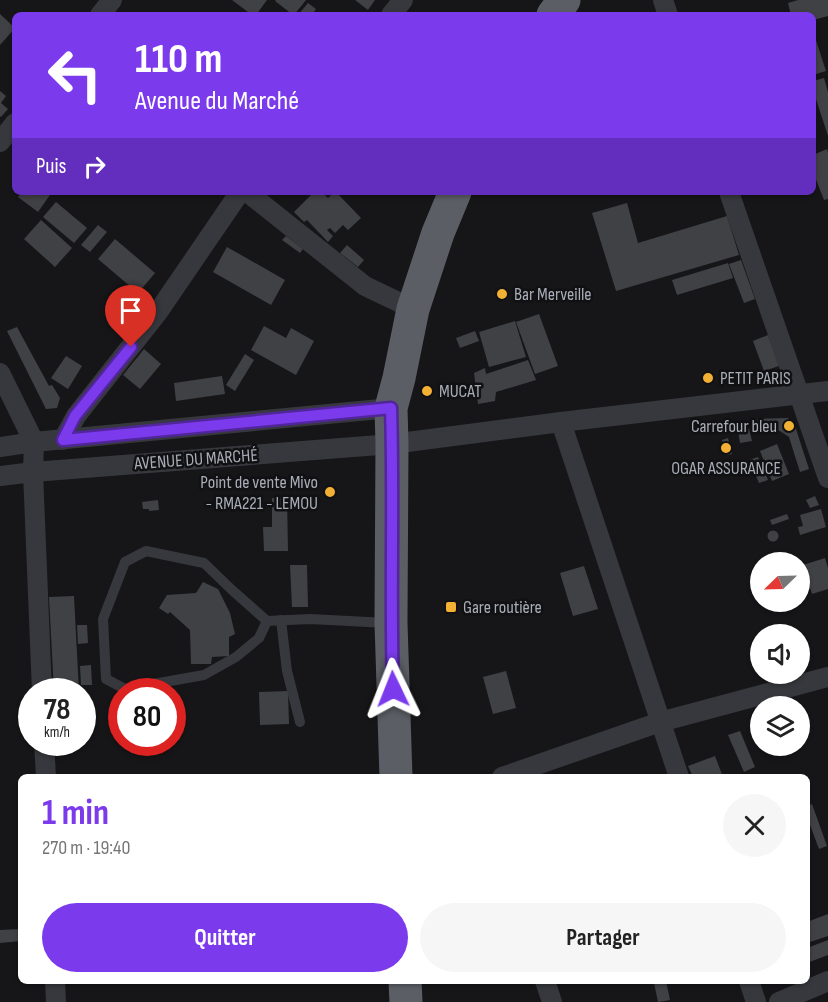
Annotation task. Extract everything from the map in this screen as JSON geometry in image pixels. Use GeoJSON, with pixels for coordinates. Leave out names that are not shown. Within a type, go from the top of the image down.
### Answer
{"type":"FeatureCollection","features":[{"type":"Feature","properties":{"kind":"highway"},"geometry":{"type":"LineString","coordinates":[[396,774],[391,623],[391,408],[413,309],[438,233],[454,195]]}},
{"type":"Feature","properties":{"kind":"highway"},"geometry":{"type":"LineString","coordinates":[[405,984],[406,1002]]}},
{"type":"Feature","properties":{"kind":"street"},"geometry":{"type":"LineString","coordinates":[[102,12],[112,0]]}},
{"type":"Feature","properties":{"kind":"street"},"geometry":{"type":"LineString","coordinates":[[0,142],[12,127]]}},
{"type":"Feature","properties":{"kind":"street"},"geometry":{"type":"LineString","coordinates":[[63,440],[75,416],[158,312],[238,195]]}},
{"type":"Feature","properties":{"kind":"street"},"geometry":{"type":"LineString","coordinates":[[251,195],[365,286],[413,309]]}},
{"type":"Feature","properties":{"kind":"street"},"geometry":{"type":"LineString","coordinates":[[730,195],[828,478]]}},
{"type":"Feature","properties":{"kind":"street"},"geometry":{"type":"LineString","coordinates":[[0,373],[34,442],[33,472],[41,678]]}},
{"type":"Feature","properties":{"kind":"street","name":"AVENUE DU MARCHÉ"},"geometry":{"type":"LineString","coordinates":[[0,476],[392,444],[828,391]]}},
{"type":"Feature","properties":{"kind":"street","name":"AVENUE DU MARCHÉ"},"geometry":{"type":"LineString","coordinates":[[0,447],[391,408]]}},
{"type":"Feature","properties":{"kind":"street"},"geometry":{"type":"LineString","coordinates":[[561,422],[678,774]]}},
{"type":"Feature","properties":{"kind":"street"},"geometry":{"type":"LineString","coordinates":[[510,774],[660,723],[828,677]]}},
{"type":"Feature","properties":{"kind":"street"},"geometry":{"type":"LineString","coordinates":[[45,756],[46,774]]}},
{"type":"Feature","properties":{"kind":"street"},"geometry":{"type":"LineString","coordinates":[[779,1002],[828,981]]}},
{"type":"Feature","properties":{"kind":"street"},"geometry":{"type":"LineString","coordinates":[[55,984],[56,1002]]}},
{"type":"Feature","properties":{"kind":"street"},"geometry":{"type":"LineString","coordinates":[[547,984],[552,1002]]}},
{"type":"Feature","properties":{"kind":"street"},"geometry":{"type":"LineString","coordinates":[[750,984],[756,1002]]}},
{"type":"Feature","properties":{"kind":"lane"},"geometry":{"type":"LineString","coordinates":[[267,621],[259,638],[236,657],[204,675],[125,688],[106,679],[103,619],[126,562],[146,551],[204,562],[267,621],[310,619],[391,623]]}},
{"type":"Feature","properties":{"kind":"lane"},"geometry":{"type":"LineString","coordinates":[[281,620],[287,671],[300,722]]}},
{"type":"Feature","properties":{"kind":"building"},"geometry":{"type":"Polygon","coordinates":[[[232,0],[267,0],[258,12],[248,12],[232,0]]]}},
{"type":"Feature","properties":{"kind":"building"},"geometry":{"type":"Polygon","coordinates":[[[306,0],[296,12],[289,12],[275,1],[306,0]]]}},
{"type":"Feature","properties":{"kind":"building"},"geometry":{"type":"Polygon","coordinates":[[[355,0],[375,0],[368,10],[355,0]]]}},
{"type":"Feature","properties":{"kind":"building"},"geometry":{"type":"Polygon","coordinates":[[[798,0],[828,0],[828,16],[816,19],[816,12],[790,12],[788,3],[798,0]]]}},
{"type":"Feature","properties":{"kind":"building"},"geometry":{"type":"Polygon","coordinates":[[[308,3],[316,9],[314,12],[300,12],[308,3]]]}},
{"type":"Feature","properties":{"kind":"building"},"geometry":{"type":"Polygon","coordinates":[[[0,14],[12,25],[12,31],[0,45],[0,14]]]}},
{"type":"Feature","properties":{"kind":"building"},"geometry":{"type":"Polygon","coordinates":[[[816,40],[826,71],[816,74],[816,40]]]}},
{"type":"Feature","properties":{"kind":"building"},"geometry":{"type":"Polygon","coordinates":[[[824,78],[828,92],[828,136],[816,99],[816,80],[824,78]]]}},
{"type":"Feature","properties":{"kind":"building"},"geometry":{"type":"Polygon","coordinates":[[[0,91],[6,96],[1,103],[8,109],[1,117],[0,116],[0,91]]]}},
{"type":"Feature","properties":{"kind":"building"},"geometry":{"type":"Polygon","coordinates":[[[827,149],[828,199],[824,200],[816,180],[816,154],[827,149]]]}},
{"type":"Feature","properties":{"kind":"building"},"geometry":{"type":"Polygon","coordinates":[[[20,195],[50,195],[38,212],[18,197],[20,195]]]}},
{"type":"Feature","properties":{"kind":"building"},"geometry":{"type":"Polygon","coordinates":[[[311,195],[325,195],[328,198],[331,195],[339,195],[361,218],[348,230],[343,225],[335,233],[330,228],[327,230],[333,236],[328,242],[307,220],[304,222],[294,212],[311,195]]]}},
{"type":"Feature","properties":{"kind":"building"},"geometry":{"type":"Polygon","coordinates":[[[56,202],[87,228],[74,243],[43,217],[56,202]]]}},
{"type":"Feature","properties":{"kind":"building"},"geometry":{"type":"Polygon","coordinates":[[[627,203],[638,243],[727,216],[739,255],[616,291],[592,213],[627,203]]]}},
{"type":"Feature","properties":{"kind":"building"},"geometry":{"type":"Polygon","coordinates":[[[41,220],[72,248],[55,267],[24,239],[41,220]]]}},
{"type":"Feature","properties":{"kind":"building"},"geometry":{"type":"Polygon","coordinates":[[[98,225],[107,232],[90,252],[81,245],[98,225]]]}},
{"type":"Feature","properties":{"kind":"building"},"geometry":{"type":"Polygon","coordinates":[[[286,236],[303,249],[300,253],[282,240],[286,236]]]}},
{"type":"Feature","properties":{"kind":"building"},"geometry":{"type":"Polygon","coordinates":[[[115,239],[155,273],[138,293],[98,259],[115,239]]]}},
{"type":"Feature","properties":{"kind":"building"},"geometry":{"type":"Polygon","coordinates":[[[347,245],[364,260],[358,267],[340,253],[347,245]]]}},
{"type":"Feature","properties":{"kind":"building"},"geometry":{"type":"Polygon","coordinates":[[[227,247],[285,280],[271,305],[213,272],[227,247]]]}},
{"type":"Feature","properties":{"kind":"building"},"geometry":{"type":"Polygon","coordinates":[[[741,260],[755,299],[744,303],[729,264],[741,260]]]}},
{"type":"Feature","properties":{"kind":"building"},"geometry":{"type":"Polygon","coordinates":[[[728,263],[733,278],[677,295],[672,280],[728,263]]]}},
{"type":"Feature","properties":{"kind":"building"},"geometry":{"type":"Polygon","coordinates":[[[539,314],[558,366],[535,374],[516,322],[539,314]]]}},
{"type":"Feature","properties":{"kind":"building"},"geometry":{"type":"Polygon","coordinates":[[[515,321],[526,357],[489,367],[479,332],[515,321]]]}},
{"type":"Feature","properties":{"kind":"building"},"geometry":{"type":"Polygon","coordinates":[[[264,326],[286,338],[291,328],[314,341],[296,375],[251,350],[264,326]]]}},
{"type":"Feature","properties":{"kind":"building"},"geometry":{"type":"Polygon","coordinates":[[[17,327],[49,386],[52,385],[60,398],[57,408],[46,409],[7,331],[17,327]]]}},
{"type":"Feature","properties":{"kind":"building"},"geometry":{"type":"Polygon","coordinates":[[[475,331],[479,341],[460,348],[456,338],[475,331]]]}},
{"type":"Feature","properties":{"kind":"building"},"geometry":{"type":"Polygon","coordinates":[[[768,335],[779,366],[764,371],[753,341],[768,335]]]}},
{"type":"Feature","properties":{"kind":"building"},"geometry":{"type":"Polygon","coordinates":[[[144,349],[161,364],[140,389],[123,375],[144,349]]]}},
{"type":"Feature","properties":{"kind":"building"},"geometry":{"type":"Polygon","coordinates":[[[245,354],[254,360],[235,391],[226,385],[245,354]]]}},
{"type":"Feature","properties":{"kind":"building"},"geometry":{"type":"Polygon","coordinates":[[[66,356],[82,366],[68,389],[51,378],[66,356]]]}},
{"type":"Feature","properties":{"kind":"building"},"geometry":{"type":"Polygon","coordinates":[[[528,360],[536,380],[496,392],[495,401],[478,404],[474,373],[485,368],[486,374],[528,360]]]}},
{"type":"Feature","properties":{"kind":"building"},"geometry":{"type":"Polygon","coordinates":[[[222,376],[225,394],[176,401],[174,383],[222,376]]]}},
{"type":"Feature","properties":{"kind":"building"},"geometry":{"type":"Polygon","coordinates":[[[788,418],[795,426],[809,469],[800,472],[789,437],[780,431],[760,430],[757,419],[788,418]]]}},
{"type":"Feature","properties":{"kind":"building"},"geometry":{"type":"Polygon","coordinates":[[[749,429],[752,441],[740,443],[738,431],[749,429]]]}},
{"type":"Feature","properties":{"kind":"building"},"geometry":{"type":"Polygon","coordinates":[[[728,438],[732,454],[727,455],[722,440],[728,438]]]}},
{"type":"Feature","properties":{"kind":"building"},"geometry":{"type":"Polygon","coordinates":[[[777,444],[789,474],[772,481],[760,451],[777,444]]]}},
{"type":"Feature","properties":{"kind":"building"},"geometry":{"type":"Polygon","coordinates":[[[758,457],[768,480],[759,483],[749,460],[758,457]]]}},
{"type":"Feature","properties":{"kind":"building"},"geometry":{"type":"Polygon","coordinates":[[[815,496],[819,505],[810,508],[806,500],[815,496]]]}},
{"type":"Feature","properties":{"kind":"building"},"geometry":{"type":"Polygon","coordinates":[[[287,497],[288,551],[264,551],[263,527],[272,527],[272,498],[287,497]]]}},
{"type":"Feature","properties":{"kind":"building"},"geometry":{"type":"Polygon","coordinates":[[[158,500],[159,510],[143,509],[142,502],[158,500]]]}},
{"type":"Feature","properties":{"kind":"building"},"geometry":{"type":"Polygon","coordinates":[[[821,509],[826,527],[800,535],[798,527],[803,526],[800,515],[821,509]]]}},
{"type":"Feature","properties":{"kind":"building"},"geometry":{"type":"Polygon","coordinates":[[[787,514],[789,519],[772,525],[770,520],[787,514]]]}},
{"type":"Feature","properties":{"kind":"building"},"geometry":{"type":"Polygon","coordinates":[[[773,530],[779,536],[773,542],[767,536],[773,530]]]}},
{"type":"Feature","properties":{"kind":"building"},"geometry":{"type":"Polygon","coordinates":[[[825,558],[828,568],[828,589],[812,594],[810,563],[825,558]]]}},
{"type":"Feature","properties":{"kind":"building"},"geometry":{"type":"Polygon","coordinates":[[[290,565],[307,565],[308,607],[292,607],[290,565]]]}},
{"type":"Feature","properties":{"kind":"building"},"geometry":{"type":"Polygon","coordinates":[[[584,566],[598,609],[573,616],[560,573],[584,566]]]}},
{"type":"Feature","properties":{"kind":"building"},"geometry":{"type":"Polygon","coordinates":[[[203,582],[218,589],[230,613],[235,634],[229,637],[229,656],[212,657],[211,664],[191,664],[190,630],[170,612],[168,614],[159,608],[167,595],[196,593],[203,582]]]}},
{"type":"Feature","properties":{"kind":"building"},"geometry":{"type":"Polygon","coordinates":[[[74,596],[78,678],[53,678],[49,597],[74,596]]]}},
{"type":"Feature","properties":{"kind":"building"},"geometry":{"type":"Polygon","coordinates":[[[77,625],[87,625],[88,643],[78,644],[77,625]]]}},
{"type":"Feature","properties":{"kind":"building"},"geometry":{"type":"Polygon","coordinates":[[[91,665],[92,678],[81,678],[80,666],[91,665]]]}},
{"type":"Feature","properties":{"kind":"building"},"geometry":{"type":"Polygon","coordinates":[[[506,671],[516,708],[493,714],[483,677],[506,671]]]}},
{"type":"Feature","properties":{"kind":"building"},"geometry":{"type":"Polygon","coordinates":[[[288,691],[289,724],[260,725],[259,692],[288,691]]]}},
{"type":"Feature","properties":{"kind":"building"},"geometry":{"type":"Polygon","coordinates":[[[740,731],[755,767],[744,772],[728,735],[740,731]]]}},
{"type":"Feature","properties":{"kind":"building"},"geometry":{"type":"Polygon","coordinates":[[[715,756],[722,774],[692,774],[688,766],[715,756]]]}},
{"type":"Feature","properties":{"kind":"building"},"geometry":{"type":"Polygon","coordinates":[[[812,804],[827,846],[819,849],[810,825],[810,805],[812,804]]]}},
{"type":"Feature","properties":{"kind":"building"},"geometry":{"type":"Polygon","coordinates":[[[828,914],[828,936],[810,942],[810,921],[828,914]]]}},
{"type":"Feature","properties":{"kind":"building"},"geometry":{"type":"Polygon","coordinates":[[[18,929],[18,941],[0,943],[0,930],[18,929]]]}},
{"type":"Feature","properties":{"kind":"building"},"geometry":{"type":"Polygon","coordinates":[[[828,940],[828,955],[810,962],[810,947],[828,940]]]}},
{"type":"Feature","properties":{"kind":"building"},"geometry":{"type":"Polygon","coordinates":[[[654,984],[667,984],[670,1000],[658,1002],[654,984]]]}},
{"type":"Feature","properties":{"kind":"place","name":"Bar Merveille"},"geometry":{"type":"Point","coordinates":[502,294]}},
{"type":"Feature","properties":{"kind":"place","name":"PETIT PARIS"},"geometry":{"type":"Point","coordinates":[708,378]}},
{"type":"Feature","properties":{"kind":"place","name":"MUCAT"},"geometry":{"type":"Point","coordinates":[427,391]}},
{"type":"Feature","properties":{"kind":"place","name":"Carrefour bleu"},"geometry":{"type":"Point","coordinates":[789,426]}},
{"type":"Feature","properties":{"kind":"place","name":"OGAR ASSURANCE"},"geometry":{"type":"Point","coordinates":[726,448]}},
{"type":"Feature","properties":{"kind":"place","name":"Point de vente Mivo - RMA221 - LEMOU"},"geometry":{"type":"Point","coordinates":[330,492]}},
{"type":"Feature","properties":{"kind":"place","name":"Gare routière"},"geometry":{"type":"Point","coordinates":[451,607]}},
{"type":"Feature","properties":{"kind":"route"},"geometry":{"type":"LineString","coordinates":[[131,347],[75,416],[63,440],[391,408],[393,689]]}}]}
